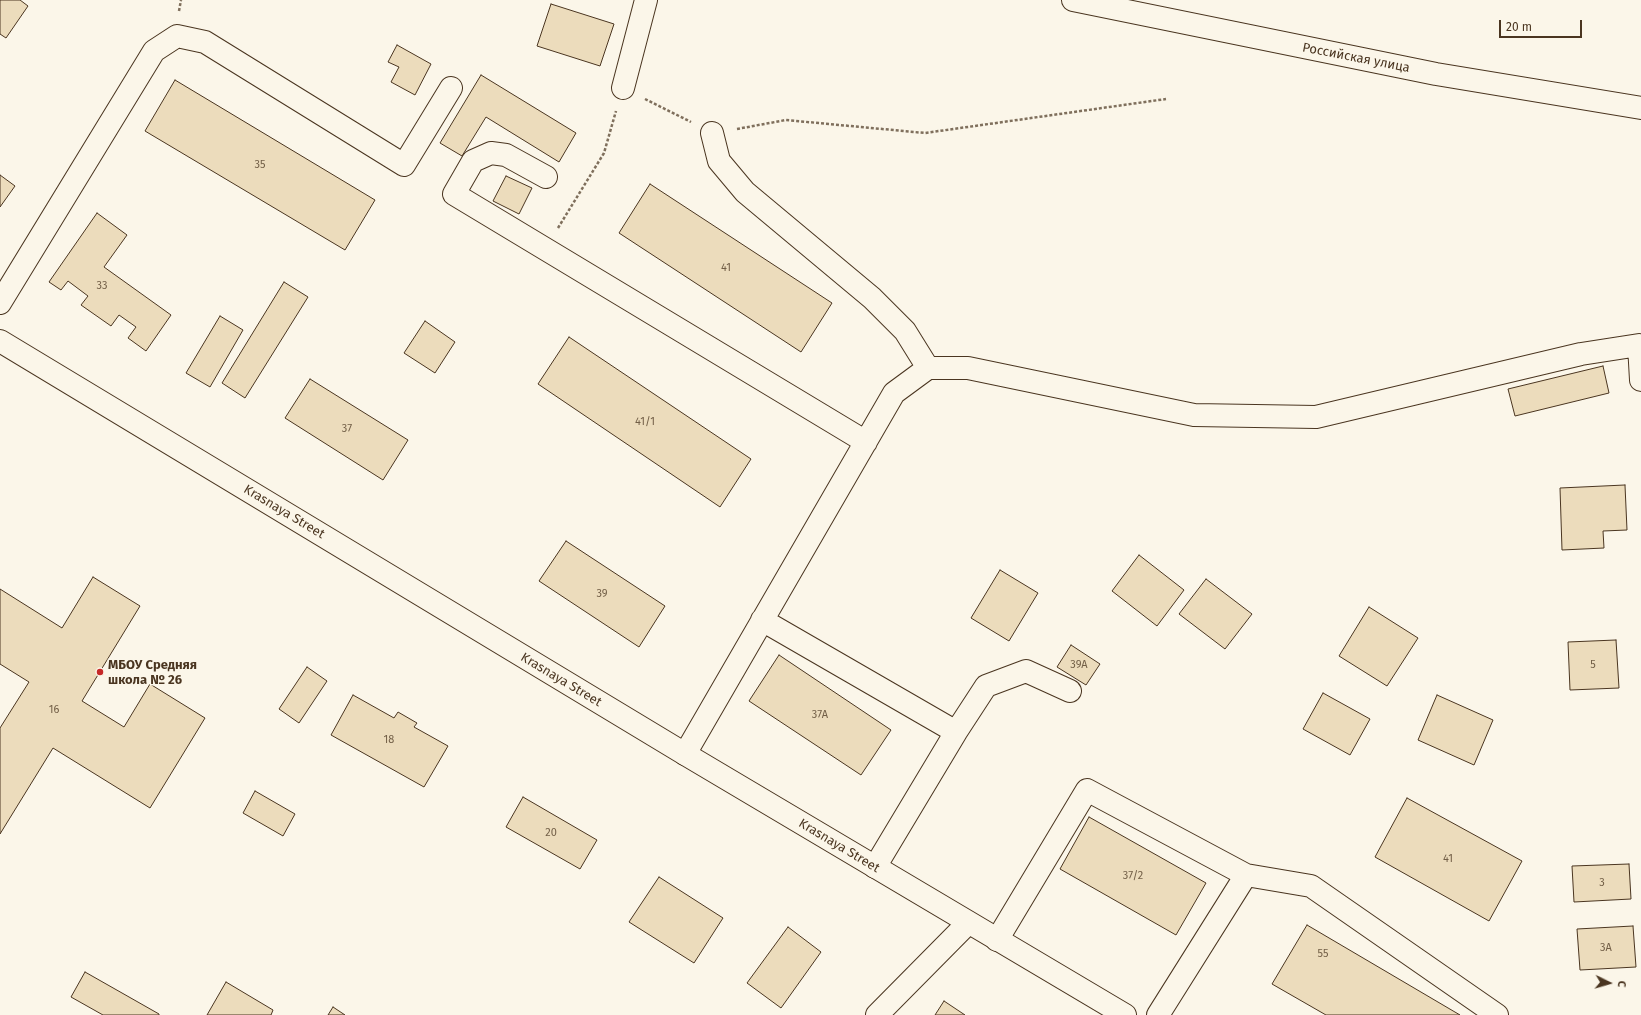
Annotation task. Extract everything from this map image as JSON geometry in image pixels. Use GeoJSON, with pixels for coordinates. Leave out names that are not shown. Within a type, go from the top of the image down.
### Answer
{"type":"FeatureCollection","features":[{"type":"Feature","properties":{"kind":"street"},"geometry":{"type":"LineString","coordinates":[[623,88],[646,0]]}},
{"type":"Feature","properties":{"kind":"street","name":"Российская улица"},"geometry":{"type":"LineString","coordinates":[[1073,0],[1436,74],[1641,108]]}},
{"type":"Feature","properties":{"kind":"street"},"geometry":{"type":"LineString","coordinates":[[0,303],[154,51],[177,36],[205,42],[404,165],[451,88]]}},
{"type":"Feature","properties":{"kind":"street"},"geometry":{"type":"LineString","coordinates":[[712,133],[719,161],[745,192],[872,298],[905,331],[928,368]]}},
{"type":"Feature","properties":{"kind":"street"},"geometry":{"type":"LineString","coordinates":[[546,177],[506,155],[491,153],[473,161],[454,194],[866,442]]}},
{"type":"Feature","properties":{"kind":"street","name":"Krasnaya Street"},"geometry":{"type":"LineString","coordinates":[[0,341],[875,868],[1125,1015]]}},
{"type":"Feature","properties":{"kind":"street"},"geometry":{"type":"LineString","coordinates":[[685,754],[894,393],[928,368],[968,368],[1194,415],[1316,417],[1581,354],[1639,345],[1641,380]]}},
{"type":"Feature","properties":{"kind":"street"},"geometry":{"type":"LineString","coordinates":[[762,620],[956,732]]}},
{"type":"Feature","properties":{"kind":"street"},"geometry":{"type":"LineString","coordinates":[[875,868],[956,732],[986,686],[1026,671],[1070,691]]}},
{"type":"Feature","properties":{"kind":"street"},"geometry":{"type":"LineString","coordinates":[[997,940],[1087,790],[1246,875],[1311,886],[1497,1015]]}},
{"type":"Feature","properties":{"kind":"street"},"geometry":{"type":"LineString","coordinates":[[1158,1015],[1246,875]]}},
{"type":"Feature","properties":{"kind":"street"},"geometry":{"type":"LineString","coordinates":[[877,1015],[968,923]]}},
{"type":"Feature","properties":{"kind":"path"},"geometry":{"type":"LineString","coordinates":[[546,249],[604,153],[623,88],[712,133],[786,120],[925,134],[1166,99]]}},
{"type":"Feature","properties":{"kind":"building"},"geometry":{"type":"Polygon","coordinates":[[[0,0],[20,0],[28,6],[6,38],[0,34],[0,0]]]}},
{"type":"Feature","properties":{"kind":"building"},"geometry":{"type":"Polygon","coordinates":[[[551,4],[614,24],[600,66],[537,46],[551,4]]]}},
{"type":"Feature","properties":{"kind":"building"},"geometry":{"type":"Polygon","coordinates":[[[397,45],[431,64],[415,95],[391,82],[399,67],[388,62],[397,45]]]}},
{"type":"Feature","properties":{"kind":"building"},"geometry":{"type":"Polygon","coordinates":[[[481,75],[576,133],[559,162],[486,117],[462,156],[440,143],[481,75]]]}},
{"type":"Feature","properties":{"kind":"building"},"geometry":{"type":"Polygon","coordinates":[[[175,80],[375,200],[345,250],[145,131],[175,80]]]}},
{"type":"Feature","properties":{"kind":"building"},"geometry":{"type":"Polygon","coordinates":[[[0,175],[15,186],[0,207],[0,175]]]}},
{"type":"Feature","properties":{"kind":"building"},"geometry":{"type":"Polygon","coordinates":[[[506,176],[532,188],[519,214],[493,201],[506,176]]]}},
{"type":"Feature","properties":{"kind":"building"},"geometry":{"type":"Polygon","coordinates":[[[650,184],[832,303],[801,352],[619,233],[650,184]]]}},
{"type":"Feature","properties":{"kind":"building"},"geometry":{"type":"Polygon","coordinates":[[[97,213],[127,235],[104,267],[171,315],[146,351],[128,338],[136,327],[119,315],[111,326],[81,305],[88,296],[68,281],[61,290],[49,282],[97,213]]]}},
{"type":"Feature","properties":{"kind":"building"},"geometry":{"type":"Polygon","coordinates":[[[284,282],[308,297],[245,398],[222,383],[284,282]]]}},
{"type":"Feature","properties":{"kind":"building"},"geometry":{"type":"Polygon","coordinates":[[[220,316],[243,330],[210,387],[186,373],[220,316]]]}},
{"type":"Feature","properties":{"kind":"building"},"geometry":{"type":"Polygon","coordinates":[[[425,321],[455,342],[435,373],[404,353],[425,321]]]}},
{"type":"Feature","properties":{"kind":"building"},"geometry":{"type":"Polygon","coordinates":[[[569,337],[751,459],[720,507],[538,384],[569,337]]]}},
{"type":"Feature","properties":{"kind":"building"},"geometry":{"type":"Polygon","coordinates":[[[1603,366],[1609,393],[1515,416],[1508,389],[1603,366]]]}},
{"type":"Feature","properties":{"kind":"building"},"geometry":{"type":"Polygon","coordinates":[[[310,379],[408,440],[383,480],[285,418],[310,379]]]}},
{"type":"Feature","properties":{"kind":"building"},"geometry":{"type":"Polygon","coordinates":[[[1625,485],[1627,530],[1603,531],[1604,548],[1562,550],[1560,488],[1625,485]]]}},
{"type":"Feature","properties":{"kind":"building"},"geometry":{"type":"Polygon","coordinates":[[[566,541],[665,606],[639,647],[539,581],[566,541]]]}},
{"type":"Feature","properties":{"kind":"building"},"geometry":{"type":"Polygon","coordinates":[[[1139,555],[1184,590],[1157,626],[1112,591],[1139,555]]]}},
{"type":"Feature","properties":{"kind":"building"},"geometry":{"type":"Polygon","coordinates":[[[1000,570],[1038,593],[1009,641],[971,618],[1000,570]]]}},
{"type":"Feature","properties":{"kind":"building"},"geometry":{"type":"Polygon","coordinates":[[[93,577],[140,606],[82,701],[124,727],[150,684],[205,718],[150,808],[53,748],[0,834],[0,728],[29,682],[0,664],[0,589],[62,628],[93,577]]]}},
{"type":"Feature","properties":{"kind":"building"},"geometry":{"type":"Polygon","coordinates":[[[1206,579],[1252,614],[1225,649],[1179,614],[1206,579]]]}},
{"type":"Feature","properties":{"kind":"building"},"geometry":{"type":"Polygon","coordinates":[[[1369,607],[1418,638],[1387,686],[1339,656],[1369,607]]]}},
{"type":"Feature","properties":{"kind":"building"},"geometry":{"type":"Polygon","coordinates":[[[1616,640],[1619,688],[1570,690],[1568,642],[1616,640]]]}},
{"type":"Feature","properties":{"kind":"building"},"geometry":{"type":"Polygon","coordinates":[[[1071,645],[1100,664],[1086,685],[1057,667],[1071,645]]]}},
{"type":"Feature","properties":{"kind":"building"},"geometry":{"type":"Polygon","coordinates":[[[779,655],[891,730],[861,775],[749,701],[779,655]]]}},
{"type":"Feature","properties":{"kind":"building"},"geometry":{"type":"Polygon","coordinates":[[[307,667],[327,681],[299,723],[279,709],[307,667]]]}},
{"type":"Feature","properties":{"kind":"building"},"geometry":{"type":"Polygon","coordinates":[[[1323,693],[1370,719],[1350,755],[1303,729],[1323,693]]]}},
{"type":"Feature","properties":{"kind":"building"},"geometry":{"type":"Polygon","coordinates":[[[353,695],[394,718],[398,712],[417,723],[414,727],[448,746],[424,787],[331,735],[353,695]]]}},
{"type":"Feature","properties":{"kind":"building"},"geometry":{"type":"Polygon","coordinates":[[[1437,695],[1493,720],[1474,765],[1418,740],[1437,695]]]}},
{"type":"Feature","properties":{"kind":"building"},"geometry":{"type":"Polygon","coordinates":[[[255,791],[295,814],[283,836],[243,813],[255,791]]]}},
{"type":"Feature","properties":{"kind":"building"},"geometry":{"type":"Polygon","coordinates":[[[523,797],[597,840],[580,869],[506,827],[523,797]]]}},
{"type":"Feature","properties":{"kind":"building"},"geometry":{"type":"Polygon","coordinates":[[[1407,798],[1522,861],[1489,921],[1375,857],[1407,798]]]}},
{"type":"Feature","properties":{"kind":"building"},"geometry":{"type":"Polygon","coordinates":[[[1089,817],[1206,883],[1176,935],[1060,869],[1089,817]]]}},
{"type":"Feature","properties":{"kind":"building"},"geometry":{"type":"Polygon","coordinates":[[[1629,864],[1631,899],[1574,902],[1572,866],[1629,864]]]}},
{"type":"Feature","properties":{"kind":"building"},"geometry":{"type":"Polygon","coordinates":[[[659,877],[723,918],[694,963],[629,922],[659,877]]]}},
{"type":"Feature","properties":{"kind":"building"},"geometry":{"type":"Polygon","coordinates":[[[1307,925],[1460,1015],[1326,1015],[1272,984],[1307,925]]]}},
{"type":"Feature","properties":{"kind":"building"},"geometry":{"type":"Polygon","coordinates":[[[1633,926],[1636,967],[1580,970],[1577,929],[1633,926]]]}},
{"type":"Feature","properties":{"kind":"building"},"geometry":{"type":"Polygon","coordinates":[[[788,927],[821,952],[781,1008],[747,983],[788,927]]]}},
{"type":"Feature","properties":{"kind":"building"},"geometry":{"type":"Polygon","coordinates":[[[85,972],[159,1015],[103,1015],[71,997],[85,972]]]}},
{"type":"Feature","properties":{"kind":"building"},"geometry":{"type":"Polygon","coordinates":[[[226,982],[273,1010],[271,1015],[207,1015],[226,982]]]}},
{"type":"Feature","properties":{"kind":"building"},"geometry":{"type":"Polygon","coordinates":[[[944,1001],[965,1015],[935,1015],[944,1001]]]}},
{"type":"Feature","properties":{"kind":"building"},"geometry":{"type":"Polygon","coordinates":[[[333,1007],[345,1015],[328,1015],[333,1007]]]}},
{"type":"Feature","properties":{"kind":"place","name":"МБОУ Средняя школа № 26"},"geometry":{"type":"Point","coordinates":[100,672]}}]}
